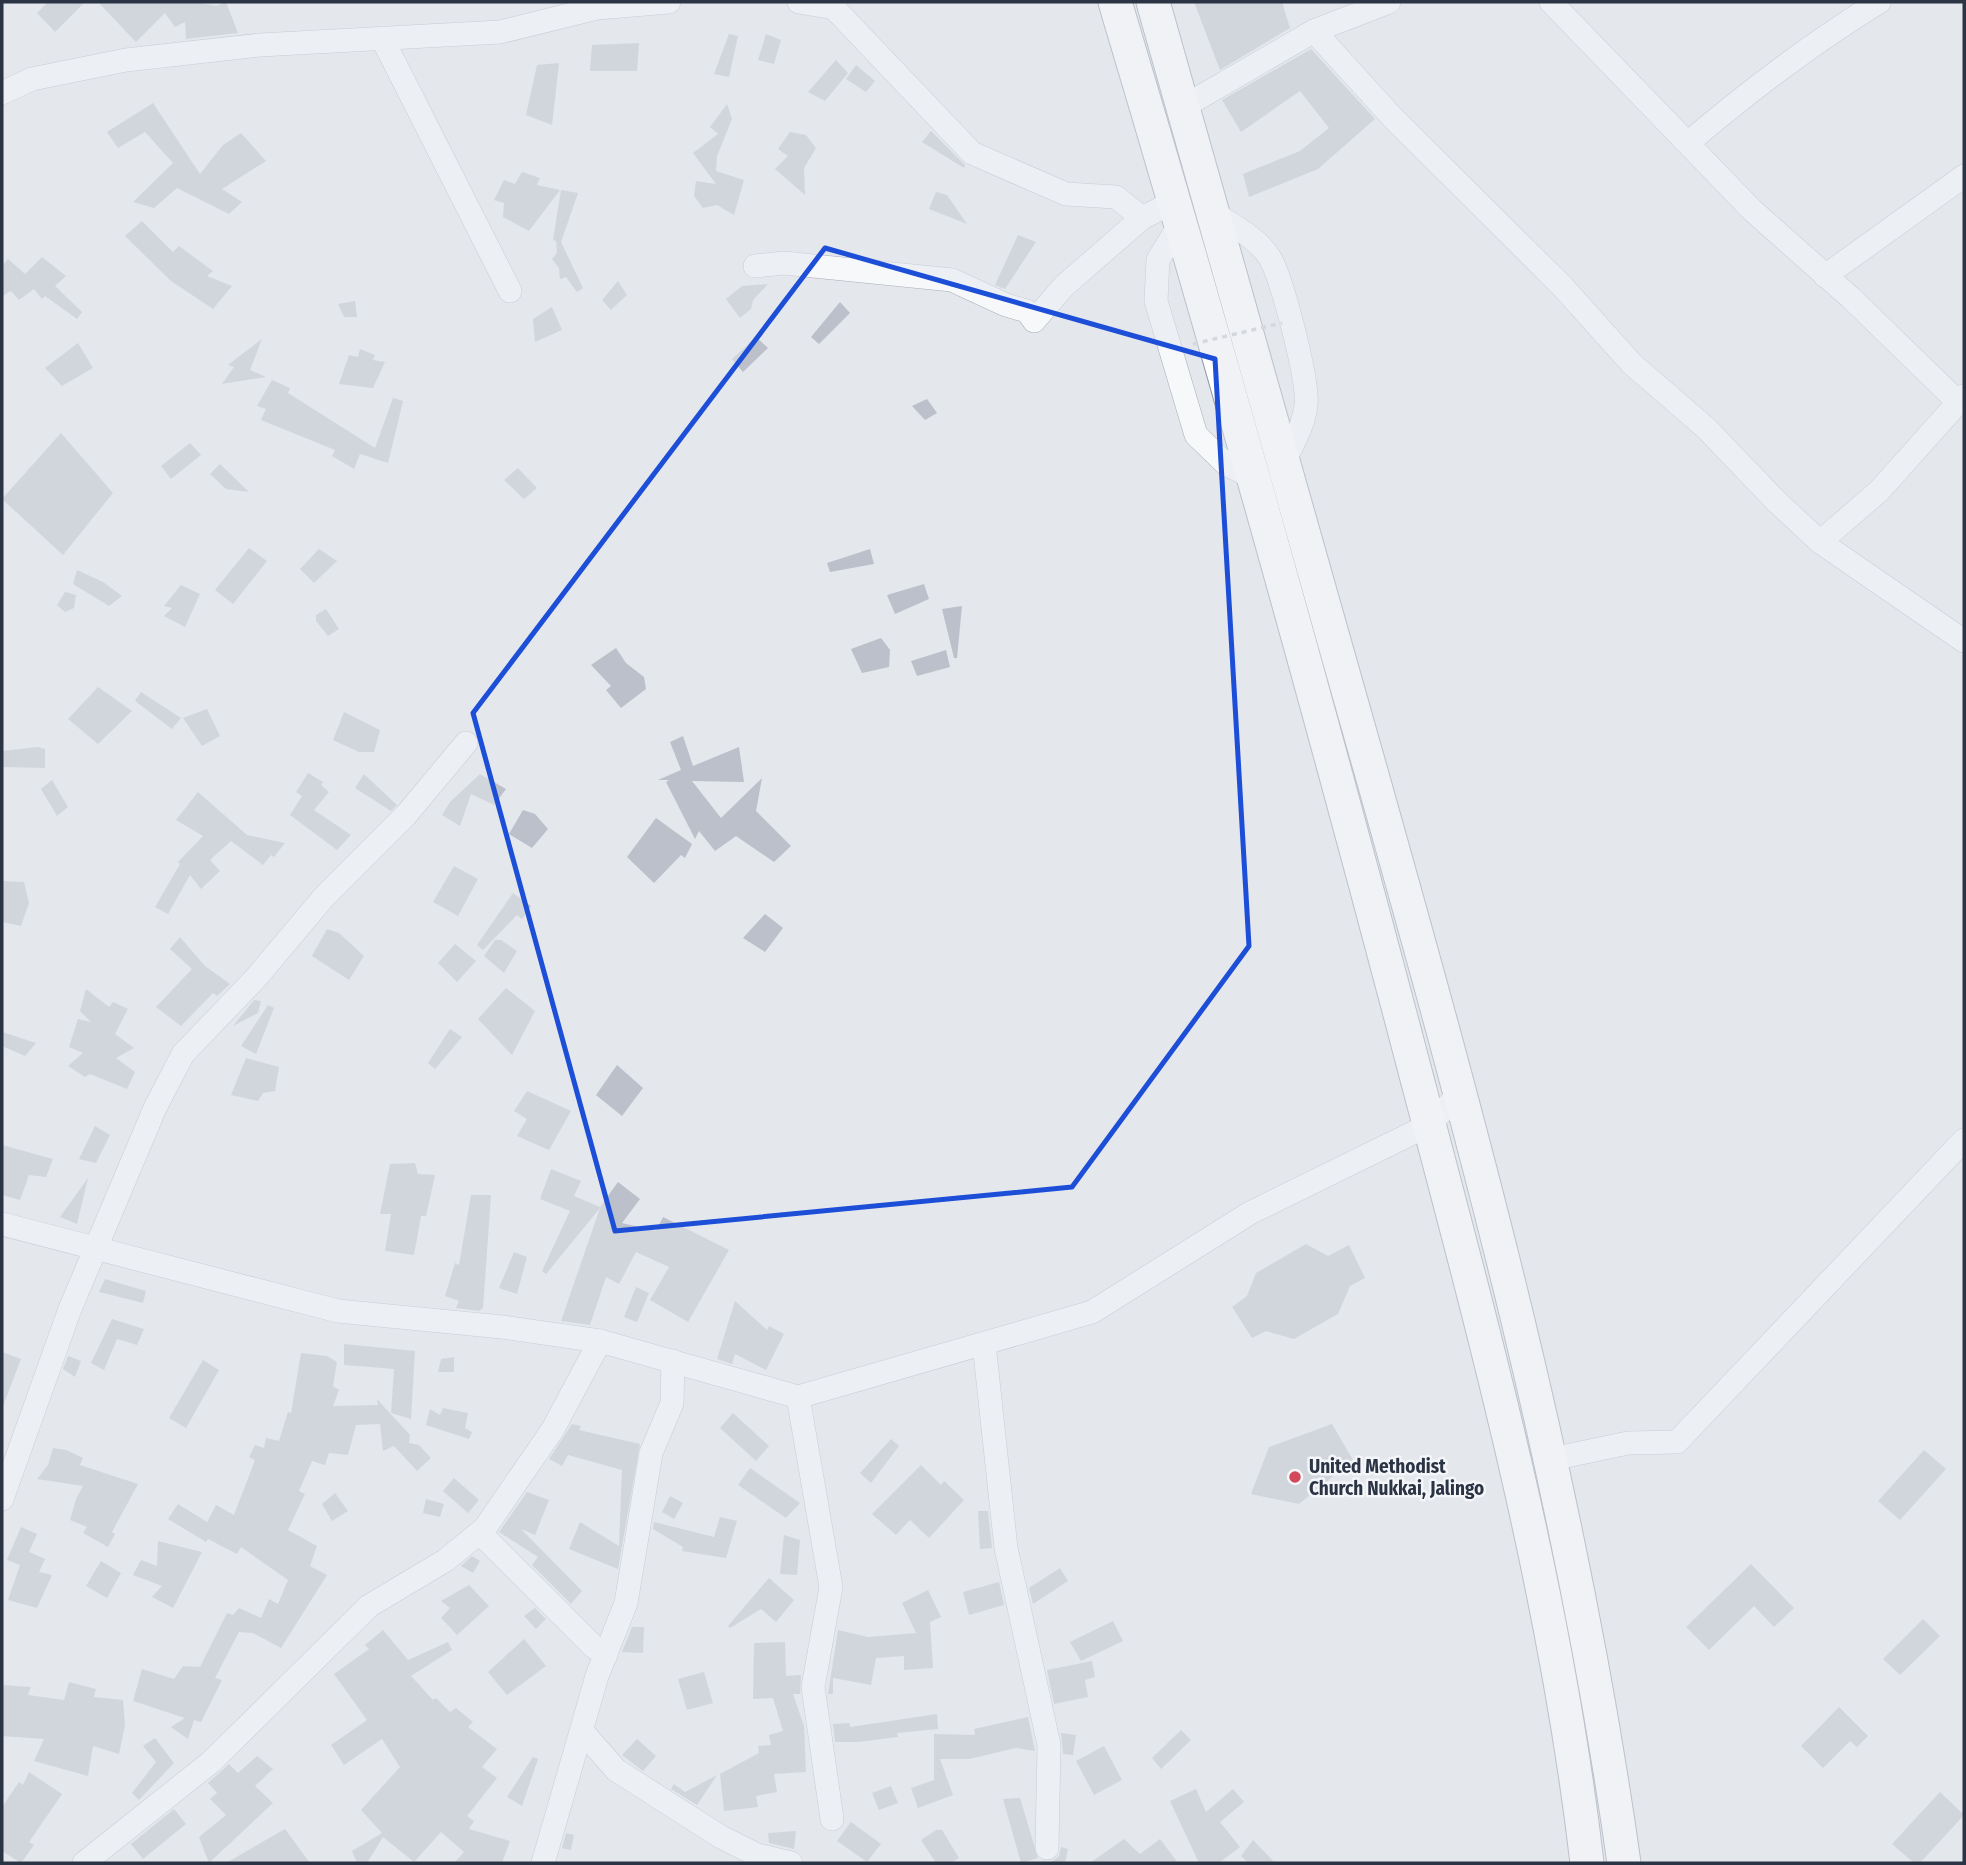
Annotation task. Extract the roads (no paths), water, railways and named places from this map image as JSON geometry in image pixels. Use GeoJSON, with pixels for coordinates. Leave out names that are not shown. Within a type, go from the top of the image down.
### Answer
{"type":"FeatureCollection","features":[{"type":"Feature","properties":{"kind":"highway"},"geometry":{"type":"LineString","coordinates":[[1115,2],[1189,211],[1285,460],[1462,1090],[1552,1459],[1609,1760],[1624,1863]]}},
{"type":"Feature","properties":{"kind":"highway"},"geometry":{"type":"LineString","coordinates":[[1153,2],[1182,107],[1189,211],[1252,477],[1483,1322],[1516,1471],[1577,1776],[1587,1863]]}},
{"type":"Feature","properties":{"kind":"street"},"geometry":{"type":"LineString","coordinates":[[2,93],[32,79],[127,60],[260,45],[500,32],[597,8],[669,2]]}},
{"type":"Feature","properties":{"kind":"street"},"geometry":{"type":"LineString","coordinates":[[799,2],[825,4],[834,8],[972,153],[1066,194],[1116,197],[1142,218]]}},
{"type":"Feature","properties":{"kind":"street"},"geometry":{"type":"LineString","coordinates":[[1182,107],[1323,19],[1389,2]]}},
{"type":"Feature","properties":{"kind":"street"},"geometry":{"type":"LineString","coordinates":[[1551,2],[1752,210],[1961,399],[1879,491],[1820,542]]}},
{"type":"Feature","properties":{"kind":"street"},"geometry":{"type":"LineString","coordinates":[[1688,143],[1751,90],[1827,34],[1880,2]]}},
{"type":"Feature","properties":{"kind":"street"},"geometry":{"type":"LineString","coordinates":[[1323,19],[1393,118],[1562,286],[1632,364],[1706,428],[1820,542],[1964,641]]}},
{"type":"Feature","properties":{"kind":"street"},"geometry":{"type":"LineString","coordinates":[[382,38],[510,291]]}},
{"type":"Feature","properties":{"kind":"street"},"geometry":{"type":"LineString","coordinates":[[1825,276],[1964,176]]}},
{"type":"Feature","properties":{"kind":"street"},"geometry":{"type":"LineString","coordinates":[[1189,211],[1158,260],[1156,301],[1196,435],[1227,465],[1252,477]]}},
{"type":"Feature","properties":{"kind":"street"},"geometry":{"type":"LineString","coordinates":[[755,266],[784,263],[952,279],[1006,305],[1027,311],[1034,321],[1064,286],[1142,218],[1189,211],[1256,241],[1271,259],[1296,341],[1307,403],[1300,428],[1285,460]]}},
{"type":"Feature","properties":{"kind":"street"},"geometry":{"type":"LineString","coordinates":[[2,1499],[70,1309],[155,1108],[183,1054],[255,979],[324,897],[406,816],[466,743]]}},
{"type":"Feature","properties":{"kind":"street"},"geometry":{"type":"LineString","coordinates":[[2,1224],[338,1311],[502,1327],[600,1341],[639,1355],[673,1361],[798,1396],[1093,1312],[1250,1213],[1429,1125],[1462,1090]]}},
{"type":"Feature","properties":{"kind":"street"},"geometry":{"type":"LineString","coordinates":[[1552,1459],[1628,1443],[1677,1442],[1964,1140]]}},
{"type":"Feature","properties":{"kind":"street"},"geometry":{"type":"LineString","coordinates":[[84,1863],[211,1762],[369,1606],[446,1560],[480,1532],[554,1429],[600,1341]]}},
{"type":"Feature","properties":{"kind":"street"},"geometry":{"type":"LineString","coordinates":[[984,1344],[1006,1548],[1049,1745],[1047,1848]]}},
{"type":"Feature","properties":{"kind":"street"},"geometry":{"type":"LineString","coordinates":[[542,1863],[606,1655],[626,1603],[651,1453],[672,1403],[673,1361]]}},
{"type":"Feature","properties":{"kind":"street"},"geometry":{"type":"LineString","coordinates":[[798,1396],[831,1587],[813,1688],[832,1819]]}},
{"type":"Feature","properties":{"kind":"street"},"geometry":{"type":"LineString","coordinates":[[480,1532],[606,1655]]}},
{"type":"Feature","properties":{"kind":"street"},"geometry":{"type":"LineString","coordinates":[[582,1731],[616,1770],[754,1859],[791,1863]]}},
{"type":"Feature","properties":{"kind":"place","name":"United Methodist Church Nukkai, Jalingo"},"geometry":{"type":"Point","coordinates":[1295,1477]}}]}
